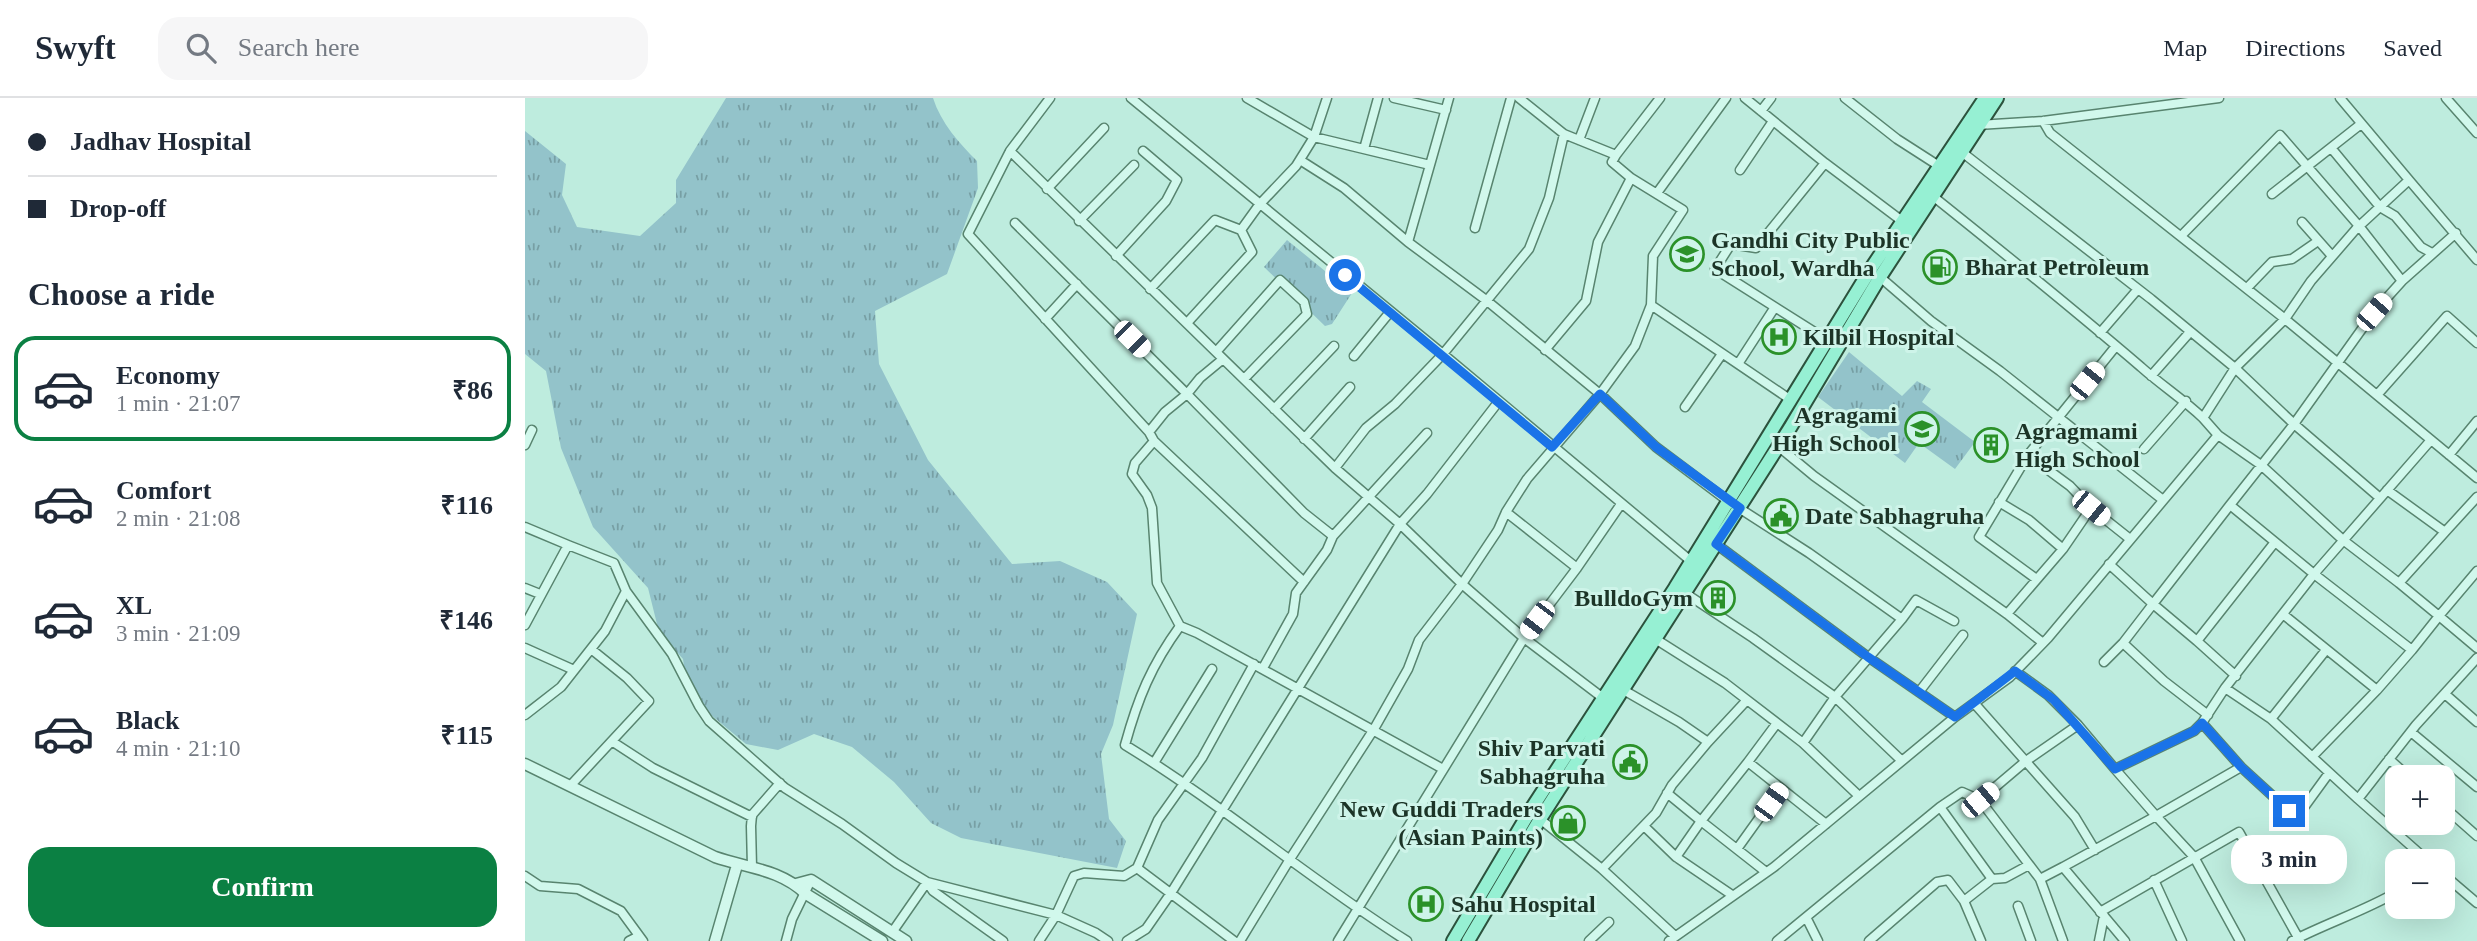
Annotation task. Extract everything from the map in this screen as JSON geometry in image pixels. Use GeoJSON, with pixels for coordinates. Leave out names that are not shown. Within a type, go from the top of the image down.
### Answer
{"type":"FeatureCollection","features":[{"type":"Feature","properties":{"kind":"main road"},"geometry":{"type":"LineString","coordinates":[[1465,938],[1540,819],[1692,562],[1778,446],[1880,277],[1963,153],[1985,98]]}},
{"type":"Feature","properties":{"kind":"main road"},"geometry":{"type":"LineString","coordinates":[[1465,938],[1530,811],[1603,698],[1657,640],[1716,544],[1734,504],[1791,400],[1902,221],[1939,166],[1997,98]]}},
{"type":"Feature","properties":{"kind":"street"},"geometry":{"type":"LineString","coordinates":[[1131,98],[1692,562]]}},
{"type":"Feature","properties":{"kind":"street"},"geometry":{"type":"LineString","coordinates":[[1249,98],[1314,137],[1430,165]]}},
{"type":"Feature","properties":{"kind":"street"},"geometry":{"type":"LineString","coordinates":[[1241,230],[1259,205],[1300,160],[1314,137],[1327,98]]}},
{"type":"Feature","properties":{"kind":"street"},"geometry":{"type":"LineString","coordinates":[[1364,149],[1378,98]]}},
{"type":"Feature","properties":{"kind":"street"},"geometry":{"type":"LineString","coordinates":[[1394,98],[1446,110]]}},
{"type":"Feature","properties":{"kind":"street"},"geometry":{"type":"LineString","coordinates":[[1408,242],[1450,98]]}},
{"type":"Feature","properties":{"kind":"street"},"geometry":{"type":"LineString","coordinates":[[1475,228],[1511,98]]}},
{"type":"Feature","properties":{"kind":"street"},"geometry":{"type":"LineString","coordinates":[[1519,98],[1564,134],[1616,155]]}},
{"type":"Feature","properties":{"kind":"street"},"geometry":{"type":"LineString","coordinates":[[1579,140],[1595,98]]}},
{"type":"Feature","properties":{"kind":"street"},"geometry":{"type":"LineString","coordinates":[[1240,941],[1374,729],[1408,669],[1419,640],[1462,584],[1498,530],[1527,479],[1600,394],[1635,346],[1651,305],[1653,256],[1683,210],[1631,178],[1612,162],[1660,98]]}},
{"type":"Feature","properties":{"kind":"street"},"geometry":{"type":"LineString","coordinates":[[1657,193],[1726,98]]}},
{"type":"Feature","properties":{"kind":"street"},"geometry":{"type":"LineString","coordinates":[[1745,98],[1902,221]]}},
{"type":"Feature","properties":{"kind":"street"},"geometry":{"type":"LineString","coordinates":[[1761,111],[1771,98]]}},
{"type":"Feature","properties":{"kind":"street"},"geometry":{"type":"LineString","coordinates":[[1844,98],[1896,139],[1939,166]]}},
{"type":"Feature","properties":{"kind":"street"},"geometry":{"type":"LineString","coordinates":[[1975,125],[2043,121],[2219,98]]}},
{"type":"Feature","properties":{"kind":"street"},"geometry":{"type":"LineString","coordinates":[[2340,98],[2477,260]]}},
{"type":"Feature","properties":{"kind":"street"},"geometry":{"type":"LineString","coordinates":[[2446,98],[2477,133]]}},
{"type":"Feature","properties":{"kind":"street"},"geometry":{"type":"LineString","coordinates":[[1046,100],[1010,151],[968,234],[1149,432],[1154,441],[1304,582]]}},
{"type":"Feature","properties":{"kind":"street"},"geometry":{"type":"LineString","coordinates":[[1740,170],[1773,121]]}},
{"type":"Feature","properties":{"kind":"street"},"geometry":{"type":"LineString","coordinates":[[2043,121],[2050,133],[2285,318],[2477,478]]}},
{"type":"Feature","properties":{"kind":"street"},"geometry":{"type":"LineString","coordinates":[[2272,194],[2361,124]]}},
{"type":"Feature","properties":{"kind":"street"},"geometry":{"type":"LineString","coordinates":[[1047,188],[1104,128]]}},
{"type":"Feature","properties":{"kind":"street"},"geometry":{"type":"LineString","coordinates":[[1335,468],[1366,428],[1395,404],[1443,354],[1529,249],[1549,198],[1564,134]]}},
{"type":"Feature","properties":{"kind":"street"},"geometry":{"type":"LineString","coordinates":[[2181,236],[2276,136],[2282,137],[2359,226],[2402,281]]}},
{"type":"Feature","properties":{"kind":"street"},"geometry":{"type":"LineString","coordinates":[[2332,149],[2380,207],[2395,216],[2421,247],[2432,253]]}},
{"type":"Feature","properties":{"kind":"street"},"geometry":{"type":"LineString","coordinates":[[1116,256],[1166,201],[1177,180],[1143,150]]}},
{"type":"Feature","properties":{"kind":"street"},"geometry":{"type":"LineString","coordinates":[[1010,151],[1335,468],[1524,638],[1603,698]]}},
{"type":"Feature","properties":{"kind":"street"},"geometry":{"type":"LineString","coordinates":[[1963,153],[2235,368],[2294,424],[2380,498]]}},
{"type":"Feature","properties":{"kind":"street"},"geometry":{"type":"LineString","coordinates":[[1300,160],[1344,188],[1408,242],[1486,300],[1600,394],[1656,447],[1902,619]]}},
{"type":"Feature","properties":{"kind":"street"},"geometry":{"type":"LineString","coordinates":[[1825,163],[1756,248],[1731,244],[1715,269],[1827,340]]}},
{"type":"Feature","properties":{"kind":"street"},"geometry":{"type":"LineString","coordinates":[[1079,220],[1134,165]]}},
{"type":"Feature","properties":{"kind":"street"},"geometry":{"type":"LineString","coordinates":[[1545,350],[1586,301],[1598,242],[1631,178]]}},
{"type":"Feature","properties":{"kind":"street"},"geometry":{"type":"LineString","coordinates":[[2203,418],[2235,368],[2285,318],[2311,281],[2359,226],[2409,180]]}},
{"type":"Feature","properties":{"kind":"street"},"geometry":{"type":"LineString","coordinates":[[1934,197],[2151,376],[2186,401],[2218,435],[2261,466],[2343,540],[2477,648]]}},
{"type":"Feature","properties":{"kind":"street"},"geometry":{"type":"LineString","coordinates":[[1150,289],[1215,220],[1241,230],[1252,252],[1187,323]]}},
{"type":"Feature","properties":{"kind":"street"},"geometry":{"type":"LineString","coordinates":[[2302,222],[2332,256]]}},
{"type":"Feature","properties":{"kind":"street"},"geometry":{"type":"LineString","coordinates":[[1016,223],[1304,513],[1333,536]]}},
{"type":"Feature","properties":{"kind":"street"},"geometry":{"type":"LineString","coordinates":[[2104,662],[2123,643],[2294,424],[2374,312],[2402,281],[2456,233]]}},
{"type":"Feature","properties":{"kind":"street"},"geometry":{"type":"LineString","coordinates":[[2246,288],[2272,262],[2291,259],[2318,241]]}},
{"type":"Feature","properties":{"kind":"street"},"geometry":{"type":"LineString","coordinates":[[1880,277],[1931,321],[2058,416],[2163,500]]}},
{"type":"Feature","properties":{"kind":"street"},"geometry":{"type":"LineString","coordinates":[[1216,352],[1280,280],[1304,302],[1307,314],[1244,379]]}},
{"type":"Feature","properties":{"kind":"street"},"geometry":{"type":"LineString","coordinates":[[1045,319],[1077,284]]}},
{"type":"Feature","properties":{"kind":"street"},"geometry":{"type":"LineString","coordinates":[[2100,332],[2138,289]]}},
{"type":"Feature","properties":{"kind":"street"},"geometry":{"type":"LineString","coordinates":[[1651,305],[1791,400]]}},
{"type":"Feature","properties":{"kind":"street"},"geometry":{"type":"LineString","coordinates":[[1738,365],[1775,307]]}},
{"type":"Feature","properties":{"kind":"street"},"geometry":{"type":"LineString","coordinates":[[1354,356],[1390,312]]}},
{"type":"Feature","properties":{"kind":"street"},"geometry":{"type":"LineString","coordinates":[[2377,395],[2447,316],[2477,343]]}},
{"type":"Feature","properties":{"kind":"street"},"geometry":{"type":"LineString","coordinates":[[2151,376],[2190,332]]}},
{"type":"Feature","properties":{"kind":"street"},"geometry":{"type":"LineString","coordinates":[[1274,409],[1334,346]]}},
{"type":"Feature","properties":{"kind":"street"},"geometry":{"type":"LineString","coordinates":[[2035,578],[1979,537],[2028,455],[2116,346]]}},
{"type":"Feature","properties":{"kind":"street"},"geometry":{"type":"LineString","coordinates":[[1685,407],[1722,354]]}},
{"type":"Feature","properties":{"kind":"street"},"geometry":{"type":"LineString","coordinates":[[1149,432],[1165,412],[1223,359]]}},
{"type":"Feature","properties":{"kind":"street"},"geometry":{"type":"LineString","coordinates":[[1304,439],[1350,387]]}},
{"type":"Feature","properties":{"kind":"street"},"geometry":{"type":"LineString","coordinates":[[1127,941],[1146,929],[1171,893],[1400,524],[1427,494],[1499,401]]}},
{"type":"Feature","properties":{"kind":"street"},"geometry":{"type":"LineString","coordinates":[[2144,449],[2186,401]]}},
{"type":"Feature","properties":{"kind":"street"},"geometry":{"type":"LineString","coordinates":[[2449,455],[2477,421]]}},
{"type":"Feature","properties":{"kind":"street"},"geometry":{"type":"LineString","coordinates":[[525,445],[532,430]]}},
{"type":"Feature","properties":{"kind":"street"},"geometry":{"type":"LineString","coordinates":[[1039,941],[1056,915],[1074,876],[1084,873],[1124,876],[1137,868],[1158,820],[1202,758],[1293,614],[1296,593],[1327,550],[1333,536],[1427,433]]}},
{"type":"Feature","properties":{"kind":"street"},"geometry":{"type":"LineString","coordinates":[[1540,819],[1602,869],[1672,938],[1766,872],[2015,671],[2043,643],[2218,435]]}},
{"type":"Feature","properties":{"kind":"street"},"geometry":{"type":"LineString","coordinates":[[2115,769],[2198,727],[2314,574],[2431,440]]}},
{"type":"Feature","properties":{"kind":"street"},"geometry":{"type":"LineString","coordinates":[[1154,441],[1135,463],[1132,474],[1147,495],[1152,508],[1157,583],[1180,626],[1259,666],[1443,769]]}},
{"type":"Feature","properties":{"kind":"street"},"geometry":{"type":"LineString","coordinates":[[1778,446],[1834,492],[2007,614],[2043,643]]}},
{"type":"Feature","properties":{"kind":"street"},"geometry":{"type":"LineString","coordinates":[[2028,455],[2070,486],[2091,508],[2130,539]]}},
{"type":"Feature","properties":{"kind":"street"},"geometry":{"type":"LineString","coordinates":[[2387,490],[2445,532]]}},
{"type":"Feature","properties":{"kind":"street"},"geometry":{"type":"LineString","coordinates":[[2399,583],[2477,497]]}},
{"type":"Feature","properties":{"kind":"street"},"geometry":{"type":"LineString","coordinates":[[1999,502],[2029,520],[2063,549]]}},
{"type":"Feature","properties":{"kind":"street"},"geometry":{"type":"LineString","coordinates":[[1338,941],[1524,638],[1621,504]]}},
{"type":"Feature","properties":{"kind":"street"},"geometry":{"type":"LineString","coordinates":[[2230,505],[2411,650]]}},
{"type":"Feature","properties":{"kind":"street"},"geometry":{"type":"LineString","coordinates":[[2007,614],[2035,578],[2063,549],[2091,508]]}},
{"type":"Feature","properties":{"kind":"street"},"geometry":{"type":"LineString","coordinates":[[1506,512],[1577,568]]}},
{"type":"Feature","properties":{"kind":"street"},"geometry":{"type":"LineString","coordinates":[[525,527],[614,563],[627,591],[672,654],[698,706],[709,721],[779,783],[927,882],[1056,915],[1108,941]]}},
{"type":"Feature","properties":{"kind":"street"},"geometry":{"type":"LineString","coordinates":[[2197,641],[2275,542]]}},
{"type":"Feature","properties":{"kind":"street"},"geometry":{"type":"LineString","coordinates":[[1716,544],[1868,657],[1955,717]]}},
{"type":"Feature","properties":{"kind":"street"},"geometry":{"type":"LineString","coordinates":[[525,625],[568,545]]}},
{"type":"Feature","properties":{"kind":"street"},"geometry":{"type":"LineString","coordinates":[[2109,564],[2236,676]]}},
{"type":"Feature","properties":{"kind":"street"},"geometry":{"type":"LineString","coordinates":[[2312,757],[2377,690],[2477,571]]}},
{"type":"Feature","properties":{"kind":"street"},"geometry":{"type":"LineString","coordinates":[[525,588],[540,594]]}},
{"type":"Feature","properties":{"kind":"street"},"geometry":{"type":"LineString","coordinates":[[525,715],[561,687],[605,631],[627,591]]}},
{"type":"Feature","properties":{"kind":"street"},"geometry":{"type":"LineString","coordinates":[[1685,593],[1835,697],[1902,761]]}},
{"type":"Feature","properties":{"kind":"street"},"geometry":{"type":"LineString","coordinates":[[1803,743],[1835,697],[1916,600],[1954,621]]}},
{"type":"Feature","properties":{"kind":"street"},"geometry":{"type":"LineString","coordinates":[[2284,615],[2377,690]]}},
{"type":"Feature","properties":{"kind":"street"},"geometry":{"type":"LineString","coordinates":[[1180,626],[1159,655],[1136,704],[1125,745],[1185,782],[1359,910],[1408,941]]}},
{"type":"Feature","properties":{"kind":"street"},"geometry":{"type":"LineString","coordinates":[[1919,692],[1963,635]]}},
{"type":"Feature","properties":{"kind":"street"},"geometry":{"type":"LineString","coordinates":[[1657,640],[1725,683],[1803,743],[1859,796]]}},
{"type":"Feature","properties":{"kind":"street"},"geometry":{"type":"LineString","coordinates":[[2123,643],[2164,681],[2207,715]]}},
{"type":"Feature","properties":{"kind":"street"},"geometry":{"type":"LineString","coordinates":[[525,648],[574,670]]}},
{"type":"Feature","properties":{"kind":"street"},"geometry":{"type":"LineString","coordinates":[[570,786],[649,701],[627,678],[590,649]]}},
{"type":"Feature","properties":{"kind":"street"},"geometry":{"type":"LineString","coordinates":[[2271,719],[2326,650]]}},
{"type":"Feature","properties":{"kind":"street"},"geometry":{"type":"LineString","coordinates":[[2358,799],[2411,732],[2477,658]]}},
{"type":"Feature","properties":{"kind":"street"},"geometry":{"type":"LineString","coordinates":[[1154,763],[1212,668]]}},
{"type":"Feature","properties":{"kind":"street"},"geometry":{"type":"LineString","coordinates":[[2015,671],[2048,695],[2078,725],[2194,857],[2240,941]]}},
{"type":"Feature","properties":{"kind":"street"},"geometry":{"type":"LineString","coordinates":[[1919,679],[1919,692]]}},
{"type":"Feature","properties":{"kind":"street"},"geometry":{"type":"LineString","coordinates":[[1617,686],[1709,742]]}},
{"type":"Feature","properties":{"kind":"street"},"geometry":{"type":"LineString","coordinates":[[2225,688],[2271,719],[2414,849]]}},
{"type":"Feature","properties":{"kind":"street"},"geometry":{"type":"LineString","coordinates":[[2445,694],[2477,722]]}},
{"type":"Feature","properties":{"kind":"street"},"geometry":{"type":"LineString","coordinates":[[1602,869],[1656,813],[1668,792],[1747,701]]}},
{"type":"Feature","properties":{"kind":"street"},"geometry":{"type":"LineString","coordinates":[[1974,704],[2075,817],[2095,850]]}},
{"type":"Feature","properties":{"kind":"street"},"geometry":{"type":"LineString","coordinates":[[1676,857],[1777,723]]}},
{"type":"Feature","properties":{"kind":"street"},"geometry":{"type":"LineString","coordinates":[[1980,800],[2026,761],[2078,725]]}},
{"type":"Feature","properties":{"kind":"street"},"geometry":{"type":"LineString","coordinates":[[2198,727],[2289,811],[2296,814],[2305,806],[2329,772]]}},
{"type":"Feature","properties":{"kind":"street"},"geometry":{"type":"LineString","coordinates":[[2411,732],[2477,787]]}},
{"type":"Feature","properties":{"kind":"street"},"geometry":{"type":"LineString","coordinates":[[613,742],[653,768],[752,817]]}},
{"type":"Feature","properties":{"kind":"street"},"geometry":{"type":"LineString","coordinates":[[2389,759],[2396,765]]}},
{"type":"Feature","properties":{"kind":"street"},"geometry":{"type":"LineString","coordinates":[[1748,762],[1826,824]]}},
{"type":"Feature","properties":{"kind":"street"},"geometry":{"type":"LineString","coordinates":[[525,764],[715,857],[737,865],[770,871],[796,884],[806,894],[883,941]]}},
{"type":"Feature","properties":{"kind":"street"},"geometry":{"type":"LineString","coordinates":[[2040,879],[2241,767]]}},
{"type":"Feature","properties":{"kind":"street"},"geometry":{"type":"LineString","coordinates":[[752,867],[752,817],[779,783]]}},
{"type":"Feature","properties":{"kind":"street"},"geometry":{"type":"LineString","coordinates":[[1737,849],[1780,789]]}},
{"type":"Feature","properties":{"kind":"street"},"geometry":{"type":"LineString","coordinates":[[1668,792],[1766,872]]}},
{"type":"Feature","properties":{"kind":"street"},"geometry":{"type":"LineString","coordinates":[[1777,941],[1940,807],[1962,792],[1980,800],[2040,879],[2063,941]]}},
{"type":"Feature","properties":{"kind":"street"},"geometry":{"type":"LineString","coordinates":[[1940,807],[1992,879]]}},
{"type":"Feature","properties":{"kind":"street"},"geometry":{"type":"LineString","coordinates":[[2455,817],[2477,836]]}},
{"type":"Feature","properties":{"kind":"street"},"geometry":{"type":"LineString","coordinates":[[1644,826],[1676,857],[1732,895]]}},
{"type":"Feature","properties":{"kind":"street"},"geometry":{"type":"LineString","coordinates":[[2102,914],[2154,880],[2239,832],[2297,940],[2385,899]]}},
{"type":"Feature","properties":{"kind":"street"},"geometry":{"type":"LineString","coordinates":[[715,941],[737,865]]}},
{"type":"Feature","properties":{"kind":"street"},"geometry":{"type":"LineString","coordinates":[[1964,901],[1992,879],[2005,878],[2029,865]]}},
{"type":"Feature","properties":{"kind":"street"},"geometry":{"type":"LineString","coordinates":[[2063,867],[2125,941]]}},
{"type":"Feature","properties":{"kind":"street"},"geometry":{"type":"LineString","coordinates":[[1137,868],[1234,941]]}},
{"type":"Feature","properties":{"kind":"street"},"geometry":{"type":"LineString","coordinates":[[525,876],[540,886],[578,889],[621,911],[641,938],[629,941]]}},
{"type":"Feature","properties":{"kind":"street"},"geometry":{"type":"LineString","coordinates":[[796,884],[811,880],[906,941]]}},
{"type":"Feature","properties":{"kind":"street"},"geometry":{"type":"LineString","coordinates":[[786,941],[792,919],[811,880]]}},
{"type":"Feature","properties":{"kind":"street"},"geometry":{"type":"LineString","coordinates":[[1869,941],[1937,882],[1948,880],[1964,901],[1981,941]]}},
{"type":"Feature","properties":{"kind":"street"},"geometry":{"type":"LineString","coordinates":[[2154,880],[2182,941]]}},
{"type":"Feature","properties":{"kind":"street"},"geometry":{"type":"LineString","coordinates":[[893,931],[927,882]]}},
{"type":"Feature","properties":{"kind":"street"},"geometry":{"type":"LineString","coordinates":[[927,882],[933,891],[1003,941]]}},
{"type":"Feature","properties":{"kind":"street"},"geometry":{"type":"LineString","coordinates":[[2455,884],[2477,903]]}},
{"type":"Feature","properties":{"kind":"street"},"geometry":{"type":"LineString","coordinates":[[2018,906],[2031,941]]}},
{"type":"Feature","properties":{"kind":"street"},"geometry":{"type":"LineString","coordinates":[[2099,941],[2102,914]]}},
{"type":"Feature","properties":{"kind":"street"},"geometry":{"type":"LineString","coordinates":[[1807,919],[1818,941]]}},
{"type":"Feature","properties":{"kind":"street"},"geometry":{"type":"LineString","coordinates":[[1589,941],[1609,922]]}},
{"type":"Feature","properties":{"kind":"green space"},"geometry":{"type":"Polygon","coordinates":[[[726,98],[933,98],[957,140],[977,161],[978,188],[947,274],[875,311],[879,364],[928,460],[1012,564],[1060,561],[1107,582],[1137,614],[1113,725],[1101,754],[1109,819],[1126,841],[1117,868],[961,838],[931,823],[894,782],[852,747],[814,734],[778,750],[746,744],[705,710],[686,681],[683,659],[659,632],[648,588],[593,527],[561,448],[546,371],[525,354],[525,131],[566,164],[562,195],[577,227],[640,236],[676,203],[676,180],[726,98]]]}},
{"type":"Feature","properties":{"kind":"green space"},"geometry":{"type":"Polygon","coordinates":[[[1287,240],[1352,293],[1332,324],[1325,326],[1264,267],[1287,240]]]}},
{"type":"Feature","properties":{"kind":"green space"},"geometry":{"type":"Polygon","coordinates":[[[1849,352],[1902,396],[1917,381],[1931,389],[1922,402],[1975,442],[1955,469],[1919,443],[1905,463],[1818,397],[1849,352]]]}},
{"type":"Feature","properties":{"kind":"place","name":"Gandhi City Public School, Wardha"},"geometry":{"type":"Point","coordinates":[1687,254]}},
{"type":"Feature","properties":{"kind":"place","name":"Bharat Petroleum"},"geometry":{"type":"Point","coordinates":[1940,267]}},
{"type":"Feature","properties":{"kind":"place","name":"Kilbil Hospital"},"geometry":{"type":"Point","coordinates":[1779,337]}},
{"type":"Feature","properties":{"kind":"place","name":"Agragami High School"},"geometry":{"type":"Point","coordinates":[1922,429]}},
{"type":"Feature","properties":{"kind":"place","name":"Agragmami High School"},"geometry":{"type":"Point","coordinates":[1991,445]}},
{"type":"Feature","properties":{"kind":"place","name":"Date Sabhagruha"},"geometry":{"type":"Point","coordinates":[1781,516]}},
{"type":"Feature","properties":{"kind":"place","name":"BulldoGym"},"geometry":{"type":"Point","coordinates":[1718,598]}},
{"type":"Feature","properties":{"kind":"place","name":"Shiv Parvati Sabhagruha"},"geometry":{"type":"Point","coordinates":[1630,762]}},
{"type":"Feature","properties":{"kind":"place","name":"New Guddi Traders (Asian Paints)"},"geometry":{"type":"Point","coordinates":[1568,823]}},
{"type":"Feature","properties":{"kind":"place","name":"Sahu Hospital"},"geometry":{"type":"Point","coordinates":[1426,904]}},
{"type":"Feature","properties":{"kind":"route"},"geometry":{"type":"LineString","coordinates":[[1345,275],[1552,447],[1600,394],[1656,447],[1740,508],[1716,544],[1868,657],[1955,717],[2015,671],[2054,700],[2115,769],[2194,731],[2202,723],[2241,767],[2289,811]]}}]}
